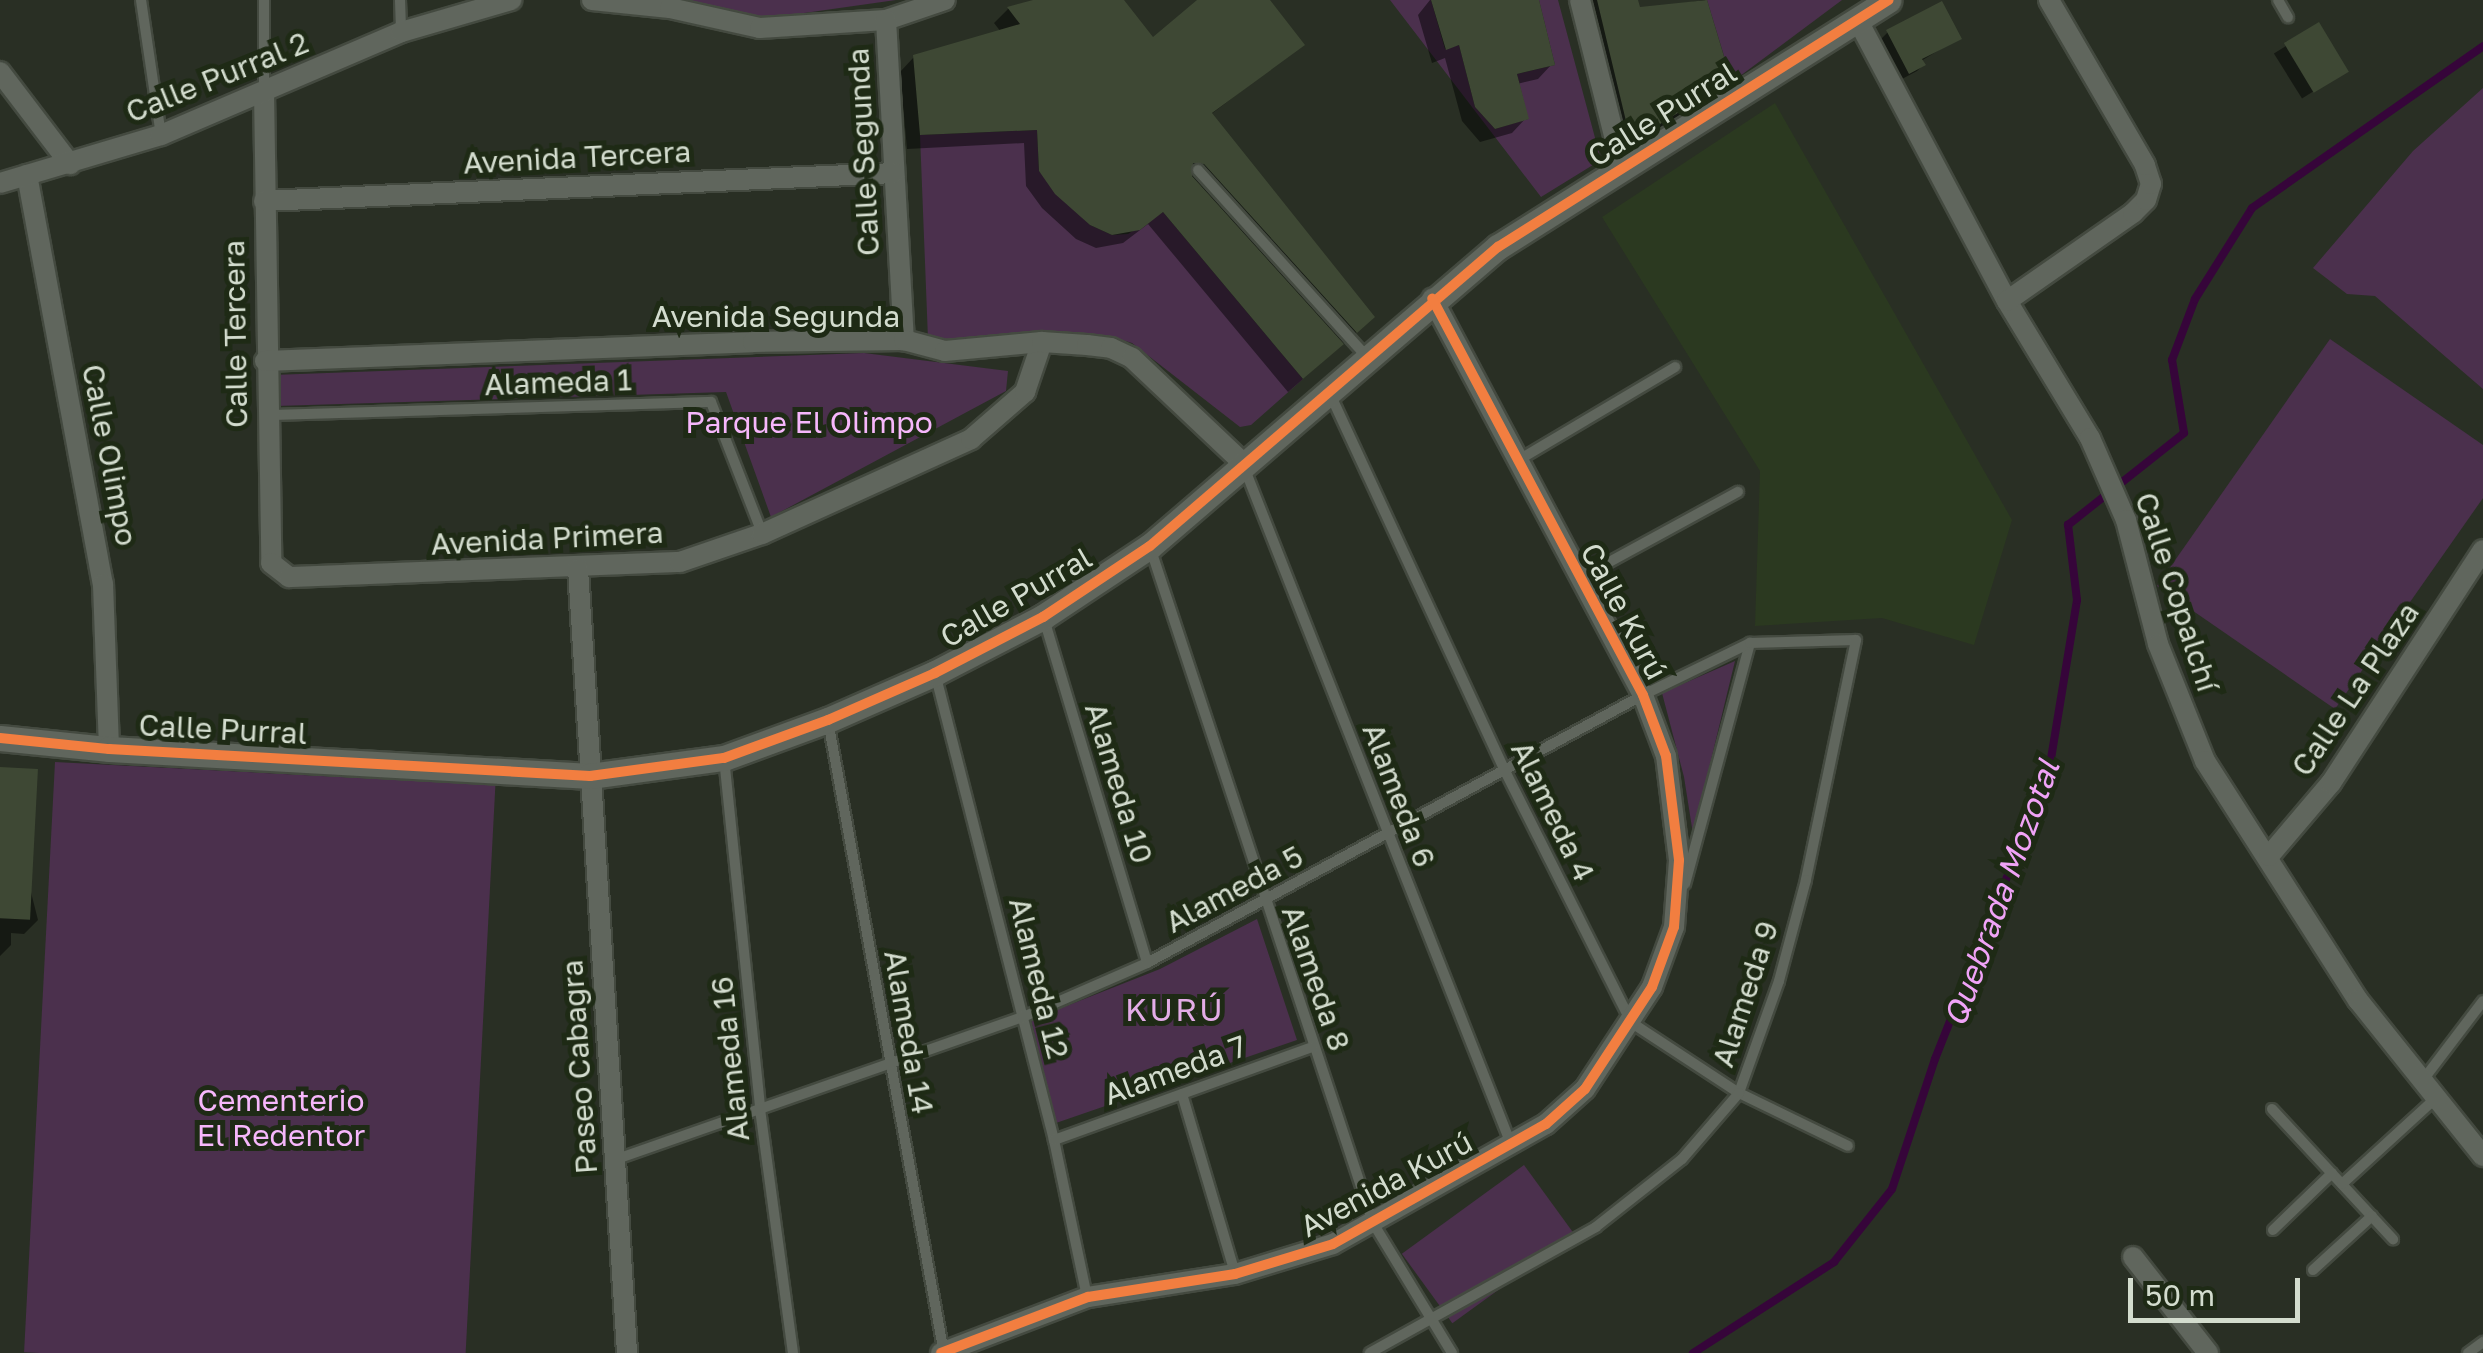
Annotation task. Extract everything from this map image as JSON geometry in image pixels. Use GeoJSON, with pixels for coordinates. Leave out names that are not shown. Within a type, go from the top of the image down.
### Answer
{"type":"FeatureCollection","features":[{"type":"Feature","properties":{"kind":"street","name":"Calle Purral 2"},"geometry":{"type":"LineString","coordinates":[[0,184],[162,134],[400,32],[511,0]]}},
{"type":"Feature","properties":{"kind":"street"},"geometry":{"type":"LineString","coordinates":[[592,0],[670,4],[760,28],[886,20],[946,0]]}},
{"type":"Feature","properties":{"kind":"street"},"geometry":{"type":"LineString","coordinates":[[1580,0],[1622,168]]}},
{"type":"Feature","properties":{"kind":"street","name":"Calle Purral"},"geometry":{"type":"LineString","coordinates":[[0,738],[110,749],[590,776],[724,758],[828,720],[935,673],[1043,617],[1150,546],[1243,463],[1330,393],[1432,299],[1498,247],[1888,0]]}},
{"type":"Feature","properties":{"kind":"street"},"geometry":{"type":"LineString","coordinates":[[2007,301],[2133,212],[2146,200],[2151,184],[2144,165],[2049,0]]}},
{"type":"Feature","properties":{"kind":"street","name":"Calle Segunda"},"geometry":{"type":"LineString","coordinates":[[886,20],[904,340]]}},
{"type":"Feature","properties":{"kind":"street","name":"Calle Copalchí"},"geometry":{"type":"LineString","coordinates":[[1857,20],[2007,301],[2090,438],[2126,520],[2158,644],[2205,761],[2358,1000],[2483,1156]]}},
{"type":"Feature","properties":{"kind":"street"},"geometry":{"type":"LineString","coordinates":[[0,72],[70,164]]}},
{"type":"Feature","properties":{"kind":"street","name":"Calle Tercera"},"geometry":{"type":"LineString","coordinates":[[264,92],[266,415],[270,562],[277,572]]}},
{"type":"Feature","properties":{"kind":"street","name":"Avenida Tercera"},"geometry":{"type":"LineString","coordinates":[[264,200],[894,172]]}},
{"type":"Feature","properties":{"kind":"street","name":"Calle Olimpo"},"geometry":{"type":"LineString","coordinates":[[27,175],[103,584],[110,749]]}},
{"type":"Feature","properties":{"kind":"street","name":"Calle Kurú"},"geometry":{"type":"LineString","coordinates":[[1432,299],[1643,695],[1666,756],[1675,800],[1679,860],[1674,927],[1652,988],[1632,1023]]}},
{"type":"Feature","properties":{"kind":"street","name":"Avenida Segunda"},"geometry":{"type":"LineString","coordinates":[[265,362],[904,340],[945,351],[1042,342],[1111,348],[1132,358],[1243,463]]}},
{"type":"Feature","properties":{"kind":"street","name":"Avenida Primera"},"geometry":{"type":"LineString","coordinates":[[277,572],[288,578],[680,562],[762,534],[971,438],[1025,392],[1042,342]]}},
{"type":"Feature","properties":{"kind":"street","name":"Calle La Plaza"},"geometry":{"type":"LineString","coordinates":[[2269,856],[2331,783],[2483,550]]}},
{"type":"Feature","properties":{"kind":"street","name":"Paseo Cabagra"},"geometry":{"type":"LineString","coordinates":[[578,569],[627,1353]]}},
{"type":"Feature","properties":{"kind":"street","name":"Avenida Kurú"},"geometry":{"type":"LineString","coordinates":[[943,1353],[1088,1297],[1235,1274],[1333,1244],[1546,1124],[1585,1088],[1632,1023]]}},
{"type":"Feature","properties":{"kind":"street"},"geometry":{"type":"LineString","coordinates":[[2133,1257],[2208,1353]]}},
{"type":"Feature","properties":{"kind":"lane"},"geometry":{"type":"LineString","coordinates":[[141,0],[162,134]]}},
{"type":"Feature","properties":{"kind":"lane"},"geometry":{"type":"LineString","coordinates":[[264,0],[264,92]]}},
{"type":"Feature","properties":{"kind":"lane"},"geometry":{"type":"LineString","coordinates":[[400,0],[400,32]]}},
{"type":"Feature","properties":{"kind":"lane"},"geometry":{"type":"LineString","coordinates":[[2278,0],[2288,16]]}},
{"type":"Feature","properties":{"kind":"lane"},"geometry":{"type":"LineString","coordinates":[[1198,170],[1368,358]]}},
{"type":"Feature","properties":{"kind":"lane"},"geometry":{"type":"LineString","coordinates":[[1516,462],[1675,367]]}},
{"type":"Feature","properties":{"kind":"lane","name":"Alameda 4"},"geometry":{"type":"LineString","coordinates":[[1330,393],[1505,771],[1632,1023],[1739,1094],[1848,1146]]}},
{"type":"Feature","properties":{"kind":"lane","name":"Alameda 1"},"geometry":{"type":"LineString","coordinates":[[266,415],[711,402],[762,534]]}},
{"type":"Feature","properties":{"kind":"lane","name":"Alameda 6"},"geometry":{"type":"LineString","coordinates":[[1243,463],[1512,1145]]}},
{"type":"Feature","properties":{"kind":"lane"},"geometry":{"type":"LineString","coordinates":[[1578,579],[1738,492]]}},
{"type":"Feature","properties":{"kind":"lane","name":"Alameda 8"},"geometry":{"type":"LineString","coordinates":[[1150,546],[1264,902],[1373,1223],[1452,1353]]}},
{"type":"Feature","properties":{"kind":"lane","name":"Alameda 10"},"geometry":{"type":"LineString","coordinates":[[1043,617],[1147,963]]}},
{"type":"Feature","properties":{"kind":"lane","name":"Alameda 5"},"geometry":{"type":"LineString","coordinates":[[617,1159],[1023,1017],[1147,963],[1643,695],[1750,644],[1856,640]]}},
{"type":"Feature","properties":{"kind":"lane","name":"Alameda 9"},"geometry":{"type":"LineString","coordinates":[[1370,1353],[1434,1321],[1596,1227],[1682,1159],[1739,1094],[1779,981],[1806,880],[1856,640]]}},
{"type":"Feature","properties":{"kind":"lane"},"geometry":{"type":"LineString","coordinates":[[1674,927],[1750,644]]}},
{"type":"Feature","properties":{"kind":"lane","name":"Alameda 12"},"geometry":{"type":"LineString","coordinates":[[935,673],[1054,1140],[1088,1297]]}},
{"type":"Feature","properties":{"kind":"lane","name":"Alameda 14"},"geometry":{"type":"LineString","coordinates":[[828,720],[943,1353]]}},
{"type":"Feature","properties":{"kind":"lane","name":"Alameda 16"},"geometry":{"type":"LineString","coordinates":[[724,758],[760,1109],[793,1353]]}},
{"type":"Feature","properties":{"kind":"lane"},"geometry":{"type":"LineString","coordinates":[[2422,1080],[2483,1001]]}},
{"type":"Feature","properties":{"kind":"lane","name":"Alameda 7"},"geometry":{"type":"LineString","coordinates":[[1054,1140],[1313,1047]]}},
{"type":"Feature","properties":{"kind":"lane"},"geometry":{"type":"LineString","coordinates":[[1182,1094],[1235,1274]]}},
{"type":"Feature","properties":{"kind":"lane"},"geometry":{"type":"LineString","coordinates":[[2342,1184],[2436,1098]]}},
{"type":"Feature","properties":{"kind":"lane"},"geometry":{"type":"LineString","coordinates":[[2272,1109],[2393,1239]]}},
{"type":"Feature","properties":{"kind":"lane"},"geometry":{"type":"LineString","coordinates":[[2274,1230],[2332,1173]]}},
{"type":"Feature","properties":{"kind":"lane"},"geometry":{"type":"LineString","coordinates":[[2313,1270],[2372,1216]]}},
{"type":"Feature","properties":{"kind":"lane"},"geometry":{"type":"LineString","coordinates":[[2468,1353],[2483,1342]]}},
{"type":"Feature","properties":{"kind":"shaded area"},"geometry":{"type":"Polygon","coordinates":[[[1775,103],[2012,520],[1974,645],[1882,618],[1755,626],[1760,471],[1602,217],[1775,103]]]}},
{"type":"Feature","properties":{"kind":"green space"},"geometry":{"type":"Polygon","coordinates":[[[680,0],[896,0],[762,19],[680,0]]]}},
{"type":"Feature","properties":{"kind":"green space"},"geometry":{"type":"Polygon","coordinates":[[[1390,0],[1431,0],[1445,49],[1459,45],[1475,107],[1495,129],[1528,119],[1517,74],[1555,65],[1539,0],[1558,0],[1601,160],[1541,197],[1390,0]]]}},
{"type":"Feature","properties":{"kind":"green space"},"geometry":{"type":"Polygon","coordinates":[[[1707,0],[1842,0],[1732,82],[1707,0]]]}},
{"type":"Feature","properties":{"kind":"green space"},"geometry":{"type":"Polygon","coordinates":[[[2483,88],[2483,389],[2375,296],[2347,294],[2313,268],[2413,151],[2483,88]]]}},
{"type":"Feature","properties":{"kind":"green space"},"geometry":{"type":"Polygon","coordinates":[[[1037,130],[1039,171],[1090,225],[1112,235],[1128,234],[1163,212],[1303,379],[1251,425],[1240,427],[1132,343],[1106,335],[938,344],[928,339],[920,135],[1037,130]]]}},
{"type":"Feature","properties":{"kind":"green space"},"geometry":{"type":"Polygon","coordinates":[[[2330,339],[2483,445],[2483,498],[2335,709],[2157,586],[2330,339]]]}},
{"type":"Feature","properties":{"kind":"green space","name":"Parque El Olimpo"},"geometry":{"type":"Polygon","coordinates":[[[864,353],[1008,371],[1006,391],[771,517],[726,392],[276,406],[273,375],[864,353]]]}},
{"type":"Feature","properties":{"kind":"green space"},"geometry":{"type":"Polygon","coordinates":[[[1735,661],[1693,834],[1684,777],[1662,693],[1735,661]]]}},
{"type":"Feature","properties":{"kind":"green space","name":"Cementerio El Redentor"},"geometry":{"type":"Polygon","coordinates":[[[55,762],[495,785],[466,1353],[24,1352],[55,762]]]}},
{"type":"Feature","properties":{"kind":"green space"},"geometry":{"type":"Polygon","coordinates":[[[1257,919],[1297,1040],[1056,1123],[1031,1020],[1160,969],[1257,919]]]}},
{"type":"Feature","properties":{"kind":"green space"},"geometry":{"type":"Polygon","coordinates":[[[1524,1165],[1575,1235],[1452,1323],[1402,1254],[1524,1165]]]}},
{"type":"Feature","properties":{"kind":"building"},"geometry":{"type":"Polygon","coordinates":[[[1033,0],[1124,0],[1153,37],[1197,0],[1270,0],[1305,45],[1212,113],[1375,317],[1357,333],[1204,164],[1193,163],[1192,176],[1344,344],[1303,379],[1163,212],[1140,230],[1112,235],[1090,225],[1055,194],[1039,171],[1037,130],[920,135],[913,55],[1020,24],[1007,7],[1033,0]]]}},
{"type":"Feature","properties":{"kind":"building"},"geometry":{"type":"Polygon","coordinates":[[[1431,0],[1539,0],[1555,65],[1517,74],[1529,119],[1495,129],[1475,107],[1459,45],[1446,50],[1431,0]]]}},
{"type":"Feature","properties":{"kind":"building"},"geometry":{"type":"Polygon","coordinates":[[[1597,0],[1638,0],[1640,7],[1707,0],[1731,80],[1631,142],[1597,0]]]}},
{"type":"Feature","properties":{"kind":"building"},"geometry":{"type":"Polygon","coordinates":[[[1942,1],[1962,39],[1922,59],[1926,65],[1909,74],[1886,30],[1942,1]]]}},
{"type":"Feature","properties":{"kind":"building"},"geometry":{"type":"Polygon","coordinates":[[[2319,22],[2349,72],[2314,93],[2284,43],[2319,22]]]}},
{"type":"Feature","properties":{"kind":"building"},"geometry":{"type":"Polygon","coordinates":[[[0,767],[38,769],[30,920],[0,918],[0,767]]]}},
{"type":"Feature","properties":{"kind":"waterway","name":"Quebrada Mozotal"},"geometry":{"type":"LineString","coordinates":[[1693,1353],[1834,1262],[1892,1189],[1935,1059],[2049,771],[2077,600],[2068,525],[2184,433],[2172,360],[2195,299],[2252,208],[2483,46]]}},
{"type":"Feature","properties":{"kind":"cycle path"},"geometry":{"type":"LineString","coordinates":[[0,738],[109,749],[590,776],[724,758],[828,720],[935,673],[1043,617],[1150,546],[1498,247],[1889,0]]}},
{"type":"Feature","properties":{"kind":"cycle path"},"geometry":{"type":"LineString","coordinates":[[941,1353],[1088,1297],[1235,1274],[1333,1244],[1546,1124],[1585,1089],[1652,987],[1674,927],[1679,860],[1666,756],[1643,695],[1432,299]]}},
{"type":"Feature","properties":{"kind":"district","name":"KURÚ"},"geometry":{"type":"Point","coordinates":[1175,1009]}}]}
